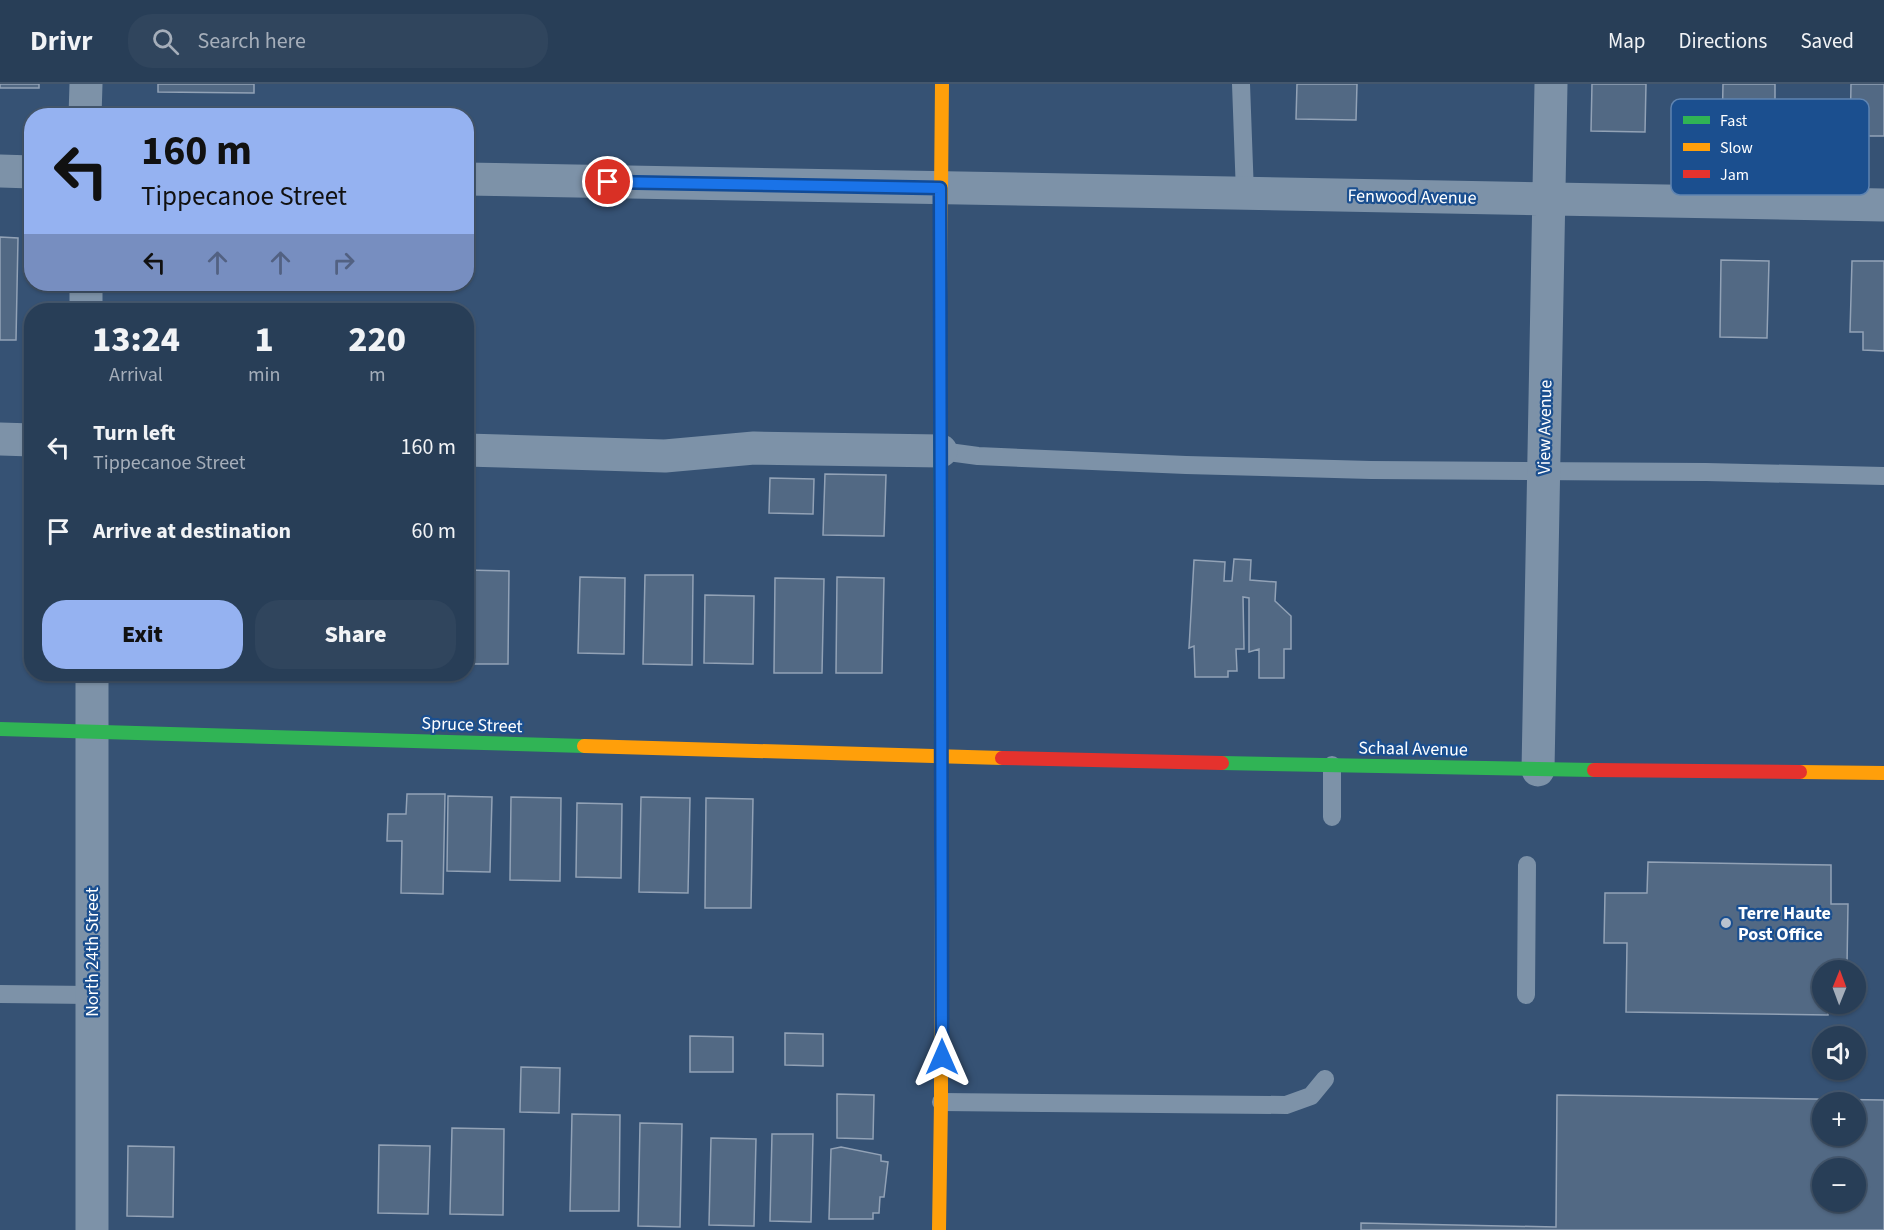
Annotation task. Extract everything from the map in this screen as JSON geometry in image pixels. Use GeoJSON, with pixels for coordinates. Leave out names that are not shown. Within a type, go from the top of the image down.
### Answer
{"type":"FeatureCollection","features":[{"type":"Feature","properties":{"kind":"street"},"geometry":{"type":"LineString","coordinates":[[86,84],[86,108]]}},
{"type":"Feature","properties":{"kind":"street"},"geometry":{"type":"LineString","coordinates":[[939,1230],[942,1102],[940,188],[942,84]]}},
{"type":"Feature","properties":{"kind":"street","name":"View Avenue"},"geometry":{"type":"LineString","coordinates":[[1538,770],[1551,84]]}},
{"type":"Feature","properties":{"kind":"street"},"geometry":{"type":"LineString","coordinates":[[0,171],[24,172]]}},
{"type":"Feature","properties":{"kind":"street","name":"Fenwood Avenue"},"geometry":{"type":"LineString","coordinates":[[474,179],[1884,205]]}},
{"type":"Feature","properties":{"kind":"street"},"geometry":{"type":"LineString","coordinates":[[0,439],[24,440]]}},
{"type":"Feature","properties":{"kind":"street"},"geometry":{"type":"LineString","coordinates":[[474,450],[665,456],[754,448],[941,451]]}},
{"type":"Feature","properties":{"kind":"street","name":"North 24th Street"},"geometry":{"type":"LineString","coordinates":[[92,681],[92,1230]]}},
{"type":"Feature","properties":{"kind":"street","name":"Spruce Street"},"geometry":{"type":"LineString","coordinates":[[0,729],[942,757]]}},
{"type":"Feature","properties":{"kind":"street","name":"Schaal Avenue"},"geometry":{"type":"LineString","coordinates":[[942,757],[1538,770],[1884,773]]}},
{"type":"Feature","properties":{"kind":"lane"},"geometry":{"type":"LineString","coordinates":[[1241,84],[1245,194]]}},
{"type":"Feature","properties":{"kind":"lane"},"geometry":{"type":"LineString","coordinates":[[941,451],[978,456],[1186,465],[1884,476]]}},
{"type":"Feature","properties":{"kind":"lane"},"geometry":{"type":"LineString","coordinates":[[1332,765],[1332,818]]}},
{"type":"Feature","properties":{"kind":"lane"},"geometry":{"type":"LineString","coordinates":[[1526,995],[1527,866]]}},
{"type":"Feature","properties":{"kind":"lane"},"geometry":{"type":"LineString","coordinates":[[0,994],[91,996]]}},
{"type":"Feature","properties":{"kind":"lane"},"geometry":{"type":"LineString","coordinates":[[942,1102],[1286,1105],[1311,1096],[1325,1079]]}},
{"type":"Feature","properties":{"kind":"building"},"geometry":{"type":"Polygon","coordinates":[[[0,84],[39,84],[39,88],[0,88],[0,84]]]}},
{"type":"Feature","properties":{"kind":"building"},"geometry":{"type":"Polygon","coordinates":[[[158,84],[254,84],[254,93],[158,92],[158,84]]]}},
{"type":"Feature","properties":{"kind":"building"},"geometry":{"type":"Polygon","coordinates":[[[1297,84],[1357,84],[1356,120],[1296,119],[1297,84]]]}},
{"type":"Feature","properties":{"kind":"building"},"geometry":{"type":"Polygon","coordinates":[[[1592,84],[1646,84],[1645,132],[1591,131],[1592,84]]]}},
{"type":"Feature","properties":{"kind":"building"},"geometry":{"type":"Polygon","coordinates":[[[1723,84],[1775,84],[1775,99],[1723,99],[1723,84]]]}},
{"type":"Feature","properties":{"kind":"building"},"geometry":{"type":"Polygon","coordinates":[[[1851,84],[1884,84],[1884,136],[1869,136],[1869,99],[1851,99],[1851,84]]]}},
{"type":"Feature","properties":{"kind":"building"},"geometry":{"type":"Polygon","coordinates":[[[0,237],[18,238],[16,340],[0,340],[0,237]]]}},
{"type":"Feature","properties":{"kind":"building"},"geometry":{"type":"Polygon","coordinates":[[[1721,260],[1769,261],[1767,338],[1720,337],[1721,260]]]}},
{"type":"Feature","properties":{"kind":"building"},"geometry":{"type":"Polygon","coordinates":[[[1852,261],[1884,261],[1884,351],[1863,350],[1863,332],[1850,332],[1852,261]]]}},
{"type":"Feature","properties":{"kind":"building"},"geometry":{"type":"Polygon","coordinates":[[[825,474],[886,475],[884,536],[823,535],[825,474]]]}},
{"type":"Feature","properties":{"kind":"building"},"geometry":{"type":"Polygon","coordinates":[[[770,478],[814,479],[813,514],[769,513],[770,478]]]}},
{"type":"Feature","properties":{"kind":"building"},"geometry":{"type":"Polygon","coordinates":[[[1234,559],[1251,560],[1250,580],[1276,582],[1275,601],[1291,616],[1291,649],[1284,649],[1284,678],[1259,678],[1259,649],[1249,652],[1249,598],[1243,597],[1244,649],[1236,649],[1237,671],[1228,671],[1228,677],[1195,677],[1194,646],[1189,648],[1194,560],[1225,562],[1224,581],[1232,581],[1234,559]]]}},
{"type":"Feature","properties":{"kind":"building"},"geometry":{"type":"Polygon","coordinates":[[[474,570],[509,571],[508,664],[474,664],[474,570]]]}},
{"type":"Feature","properties":{"kind":"building"},"geometry":{"type":"Polygon","coordinates":[[[645,575],[693,575],[692,665],[643,664],[645,575]]]}},
{"type":"Feature","properties":{"kind":"building"},"geometry":{"type":"Polygon","coordinates":[[[580,577],[625,578],[624,654],[578,653],[580,577]]]}},
{"type":"Feature","properties":{"kind":"building"},"geometry":{"type":"Polygon","coordinates":[[[837,577],[884,578],[882,673],[836,673],[837,577]]]}},
{"type":"Feature","properties":{"kind":"building"},"geometry":{"type":"Polygon","coordinates":[[[775,578],[824,579],[822,673],[774,673],[775,578]]]}},
{"type":"Feature","properties":{"kind":"building"},"geometry":{"type":"Polygon","coordinates":[[[705,595],[754,596],[753,664],[704,663],[705,595]]]}},
{"type":"Feature","properties":{"kind":"building"},"geometry":{"type":"Polygon","coordinates":[[[407,794],[445,794],[443,894],[401,893],[402,841],[387,841],[388,814],[406,814],[407,794]]]}},
{"type":"Feature","properties":{"kind":"building"},"geometry":{"type":"Polygon","coordinates":[[[448,796],[492,797],[490,872],[447,871],[448,796]]]}},
{"type":"Feature","properties":{"kind":"building"},"geometry":{"type":"Polygon","coordinates":[[[511,797],[561,798],[560,881],[510,880],[511,797]]]}},
{"type":"Feature","properties":{"kind":"building"},"geometry":{"type":"Polygon","coordinates":[[[641,797],[690,798],[688,893],[639,892],[641,797]]]}},
{"type":"Feature","properties":{"kind":"building"},"geometry":{"type":"Polygon","coordinates":[[[706,798],[753,799],[751,908],[705,908],[706,798]]]}},
{"type":"Feature","properties":{"kind":"building"},"geometry":{"type":"Polygon","coordinates":[[[577,803],[622,804],[621,878],[576,877],[577,803]]]}},
{"type":"Feature","properties":{"kind":"building","name":"Terre Haute Post Office"},"geometry":{"type":"Polygon","coordinates":[[[1648,862],[1831,865],[1831,904],[1848,904],[1847,960],[1812,960],[1812,1014],[1828,1015],[1626,1012],[1627,943],[1604,943],[1605,893],[1647,893],[1648,862]]]}},
{"type":"Feature","properties":{"kind":"building"},"geometry":{"type":"Polygon","coordinates":[[[785,1033],[823,1034],[823,1066],[785,1065],[785,1033]]]}},
{"type":"Feature","properties":{"kind":"building"},"geometry":{"type":"Polygon","coordinates":[[[690,1036],[733,1037],[733,1072],[690,1072],[690,1036]]]}},
{"type":"Feature","properties":{"kind":"building"},"geometry":{"type":"Polygon","coordinates":[[[521,1067],[560,1068],[559,1113],[520,1112],[521,1067]]]}},
{"type":"Feature","properties":{"kind":"building"},"geometry":{"type":"Polygon","coordinates":[[[837,1094],[874,1095],[873,1139],[837,1138],[837,1094]]]}},
{"type":"Feature","properties":{"kind":"building"},"geometry":{"type":"Polygon","coordinates":[[[1557,1095],[1812,1099],[1812,1146],[1866,1146],[1866,1100],[1884,1100],[1884,1230],[1361,1230],[1361,1223],[1556,1227],[1557,1095]]]}},
{"type":"Feature","properties":{"kind":"building"},"geometry":{"type":"Polygon","coordinates":[[[572,1114],[620,1115],[619,1211],[570,1211],[572,1114]]]}},
{"type":"Feature","properties":{"kind":"building"},"geometry":{"type":"Polygon","coordinates":[[[640,1123],[682,1124],[680,1227],[638,1226],[640,1123]]]}},
{"type":"Feature","properties":{"kind":"building"},"geometry":{"type":"Polygon","coordinates":[[[452,1128],[504,1129],[503,1215],[450,1214],[452,1128]]]}},
{"type":"Feature","properties":{"kind":"building"},"geometry":{"type":"Polygon","coordinates":[[[772,1134],[813,1134],[811,1222],[770,1221],[772,1134]]]}},
{"type":"Feature","properties":{"kind":"building"},"geometry":{"type":"Polygon","coordinates":[[[711,1138],[756,1139],[754,1226],[709,1225],[711,1138]]]}},
{"type":"Feature","properties":{"kind":"building"},"geometry":{"type":"Polygon","coordinates":[[[379,1145],[430,1146],[428,1214],[378,1213],[379,1145]]]}},
{"type":"Feature","properties":{"kind":"building"},"geometry":{"type":"Polygon","coordinates":[[[128,1146],[174,1147],[173,1217],[127,1216],[128,1146]]]}},
{"type":"Feature","properties":{"kind":"building"},"geometry":{"type":"Polygon","coordinates":[[[841,1147],[881,1155],[881,1161],[888,1162],[884,1197],[880,1197],[879,1213],[873,1213],[873,1219],[829,1219],[831,1149],[841,1147]]]}},
{"type":"Feature","properties":{"kind":"traffic: fast"},"geometry":{"type":"LineString","coordinates":[[940,303],[941,759]]}},
{"type":"Feature","properties":{"kind":"traffic: fast"},"geometry":{"type":"LineString","coordinates":[[0,729],[584,746]]}},
{"type":"Feature","properties":{"kind":"traffic: fast"},"geometry":{"type":"LineString","coordinates":[[1222,763],[1594,770]]}},
{"type":"Feature","properties":{"kind":"traffic: slow"},"geometry":{"type":"LineString","coordinates":[[940,303],[942,84]]}},
{"type":"Feature","properties":{"kind":"traffic: slow"},"geometry":{"type":"LineString","coordinates":[[584,746],[1002,758]]}},
{"type":"Feature","properties":{"kind":"traffic: slow"},"geometry":{"type":"LineString","coordinates":[[939,1230],[941,759]]}},
{"type":"Feature","properties":{"kind":"traffic: slow"},"geometry":{"type":"LineString","coordinates":[[1800,772],[1884,773]]}},
{"type":"Feature","properties":{"kind":"traffic: jam"},"geometry":{"type":"LineString","coordinates":[[1002,758],[1222,763]]}},
{"type":"Feature","properties":{"kind":"traffic: jam"},"geometry":{"type":"LineString","coordinates":[[1594,770],[1800,772]]}},
{"type":"Feature","properties":{"kind":"place","name":"Terre Haute Post Office"},"geometry":{"type":"Point","coordinates":[1726,923]}},
{"type":"Feature","properties":{"kind":"route"},"geometry":{"type":"LineString","coordinates":[[608,182],[940,188],[942,1057]]}}]}
